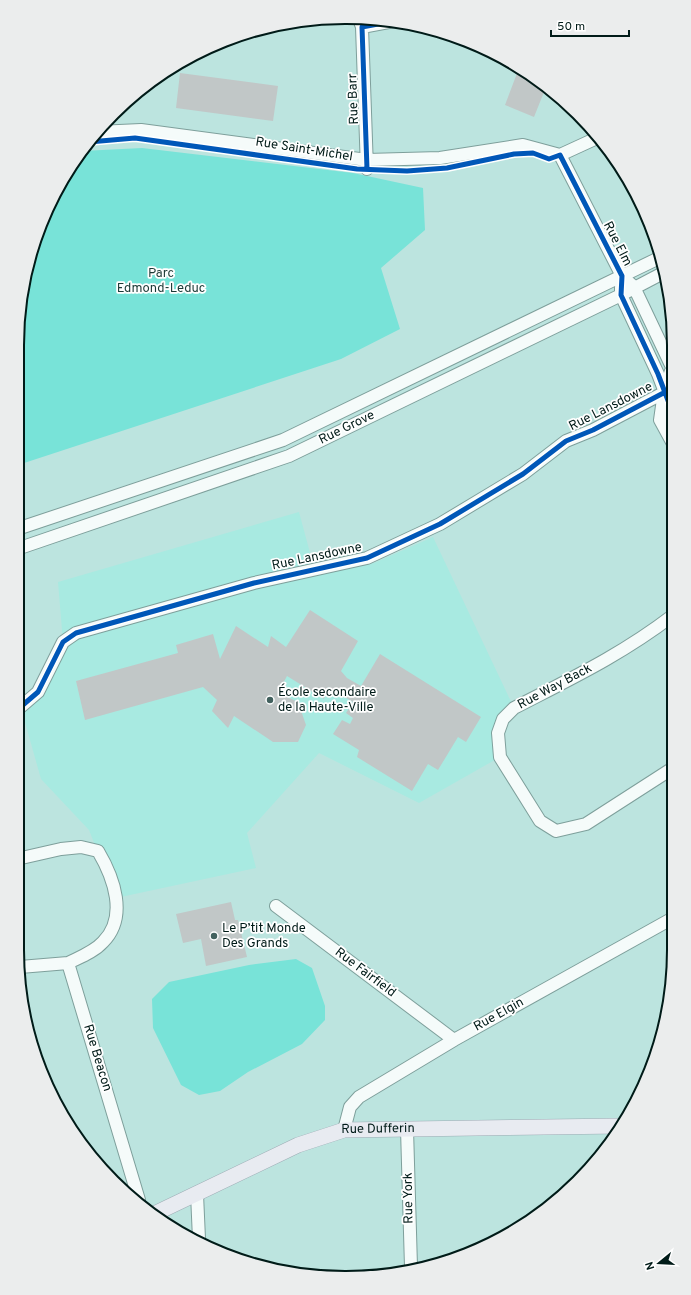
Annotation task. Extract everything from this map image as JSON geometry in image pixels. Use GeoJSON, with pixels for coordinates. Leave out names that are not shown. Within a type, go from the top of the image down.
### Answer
{"type":"FeatureCollection","features":[{"type":"Feature","properties":{"kind":"main road","name":"Rue Dufferin"},"geometry":{"type":"LineString","coordinates":[[159,1212],[298,1145],[344,1130],[612,1129]]}},
{"type":"Feature","properties":{"kind":"street","name":"Rue Barr"},"geometry":{"type":"LineString","coordinates":[[361,25],[367,164]]}},
{"type":"Feature","properties":{"kind":"street","name":"Rue Saint-Michel"},"geometry":{"type":"LineString","coordinates":[[106,132],[141,130],[367,164],[440,158],[524,145],[560,155]]}},
{"type":"Feature","properties":{"kind":"street"},"geometry":{"type":"LineString","coordinates":[[560,155],[592,140]]}},
{"type":"Feature","properties":{"kind":"street","name":"Rue Elm"},"geometry":{"type":"LineString","coordinates":[[560,155],[622,276],[634,287],[667,357]]}},
{"type":"Feature","properties":{"kind":"street","name":"Rue Grove"},"geometry":{"type":"LineString","coordinates":[[24,527],[283,440],[655,260]]}},
{"type":"Feature","properties":{"kind":"street","name":"Rue Grove"},"geometry":{"type":"LineString","coordinates":[[24,547],[288,456],[621,295],[659,275]]}},
{"type":"Feature","properties":{"kind":"street","name":"Rue Elm"},"geometry":{"type":"LineString","coordinates":[[622,276],[621,295],[658,374],[667,388]]}},
{"type":"Feature","properties":{"kind":"street","name":"Rue Lansdowne"},"geometry":{"type":"LineString","coordinates":[[24,704],[38,692],[63,642],[76,633],[254,582],[367,558],[440,524],[523,474],[566,442],[593,430],[667,391]]}},
{"type":"Feature","properties":{"kind":"street","name":"Rue Elm"},"geometry":{"type":"LineString","coordinates":[[667,394],[660,420],[667,433]]}},
{"type":"Feature","properties":{"kind":"street","name":"Rue Way Back"},"geometry":{"type":"LineString","coordinates":[[667,620],[640,641],[606,661],[514,708],[503,719],[498,733],[500,757],[540,821],[556,831],[586,824],[667,772]]}},
{"type":"Feature","properties":{"kind":"street"},"geometry":{"type":"LineString","coordinates":[[24,857],[61,849],[81,847],[98,851],[106,866],[116,898],[116,922],[103,942],[86,954],[68,963],[25,967]]}},
{"type":"Feature","properties":{"kind":"street","name":"Rue Fairfield"},"geometry":{"type":"LineString","coordinates":[[276,906],[454,1040]]}},
{"type":"Feature","properties":{"kind":"street","name":"Rue Elgin"},"geometry":{"type":"LineString","coordinates":[[344,1130],[350,1107],[359,1097],[454,1040],[667,921]]}},
{"type":"Feature","properties":{"kind":"street","name":"Rue Beacon"},"geometry":{"type":"LineString","coordinates":[[68,963],[137,1194]]}},
{"type":"Feature","properties":{"kind":"street","name":"Rue York"},"geometry":{"type":"LineString","coordinates":[[407,1130],[411,1264]]}},
{"type":"Feature","properties":{"kind":"street"},"geometry":{"type":"LineString","coordinates":[[197,1194],[199,1236]]}},
{"type":"Feature","properties":{"kind":"shaded area","name":"École secondaire de la Haute-Ville"},"geometry":{"type":"Polygon","coordinates":[[[299,512],[316,575],[374,563],[433,537],[514,708],[503,719],[500,757],[419,803],[319,753],[247,833],[256,868],[116,898],[89,830],[41,779],[24,719],[24,703],[63,642],[58,582],[299,512]]]}},
{"type":"Feature","properties":{"kind":"green space","name":"Parc Edmond-Leduc"},"geometry":{"type":"Polygon","coordinates":[[[142,148],[353,173],[423,188],[425,230],[381,268],[400,329],[341,359],[24,463],[24,346],[30,283],[48,222],[67,185],[90,151],[142,148]]]}},
{"type":"Feature","properties":{"kind":"green space"},"geometry":{"type":"Polygon","coordinates":[[[296,959],[312,968],[325,1006],[325,1020],[302,1044],[248,1072],[220,1091],[199,1095],[181,1085],[153,1028],[152,999],[169,982],[249,965],[296,959]]]}},
{"type":"Feature","properties":{"kind":"building"},"geometry":{"type":"Polygon","coordinates":[[[180,73],[278,86],[273,121],[176,108],[180,73]]]}},
{"type":"Feature","properties":{"kind":"building"},"geometry":{"type":"Polygon","coordinates":[[[517,74],[544,92],[534,117],[505,105],[517,74]]]}},
{"type":"Feature","properties":{"kind":"building"},"geometry":{"type":"Polygon","coordinates":[[[310,610],[358,641],[341,671],[347,678],[361,686],[380,654],[481,717],[466,742],[458,737],[438,770],[428,764],[412,791],[357,757],[359,750],[333,734],[342,720],[350,724],[353,718],[346,713],[353,702],[328,687],[324,699],[287,676],[278,693],[298,702],[306,725],[298,742],[273,742],[234,716],[228,728],[212,711],[217,700],[203,687],[85,720],[76,681],[178,653],[176,645],[213,634],[220,659],[236,626],[268,647],[271,636],[286,647],[310,610]]]}},
{"type":"Feature","properties":{"kind":"building"},"geometry":{"type":"Polygon","coordinates":[[[231,902],[235,920],[238,920],[247,957],[206,966],[201,939],[183,943],[176,914],[231,902]]]}},
{"type":"Feature","properties":{"kind":"cycle path"},"geometry":{"type":"LineString","coordinates":[[367,169],[362,27],[371,25]]}},
{"type":"Feature","properties":{"kind":"cycle path"},"geometry":{"type":"LineString","coordinates":[[98,141],[135,138],[357,169],[407,171],[447,168],[514,154],[533,153],[549,159],[560,155],[622,276],[621,295],[658,374],[667,398]]}},
{"type":"Feature","properties":{"kind":"cycle path"},"geometry":{"type":"LineString","coordinates":[[24,704],[38,692],[63,642],[76,633],[254,583],[367,558],[440,524],[523,474],[566,441],[593,430],[667,391]]}},
{"type":"Feature","properties":{"kind":"place","name":"École secondaire de la Haute-Ville"},"geometry":{"type":"Point","coordinates":[270,700]}},
{"type":"Feature","properties":{"kind":"place","name":"Le P’tit Monde Des Grands"},"geometry":{"type":"Point","coordinates":[214,936]}}]}
